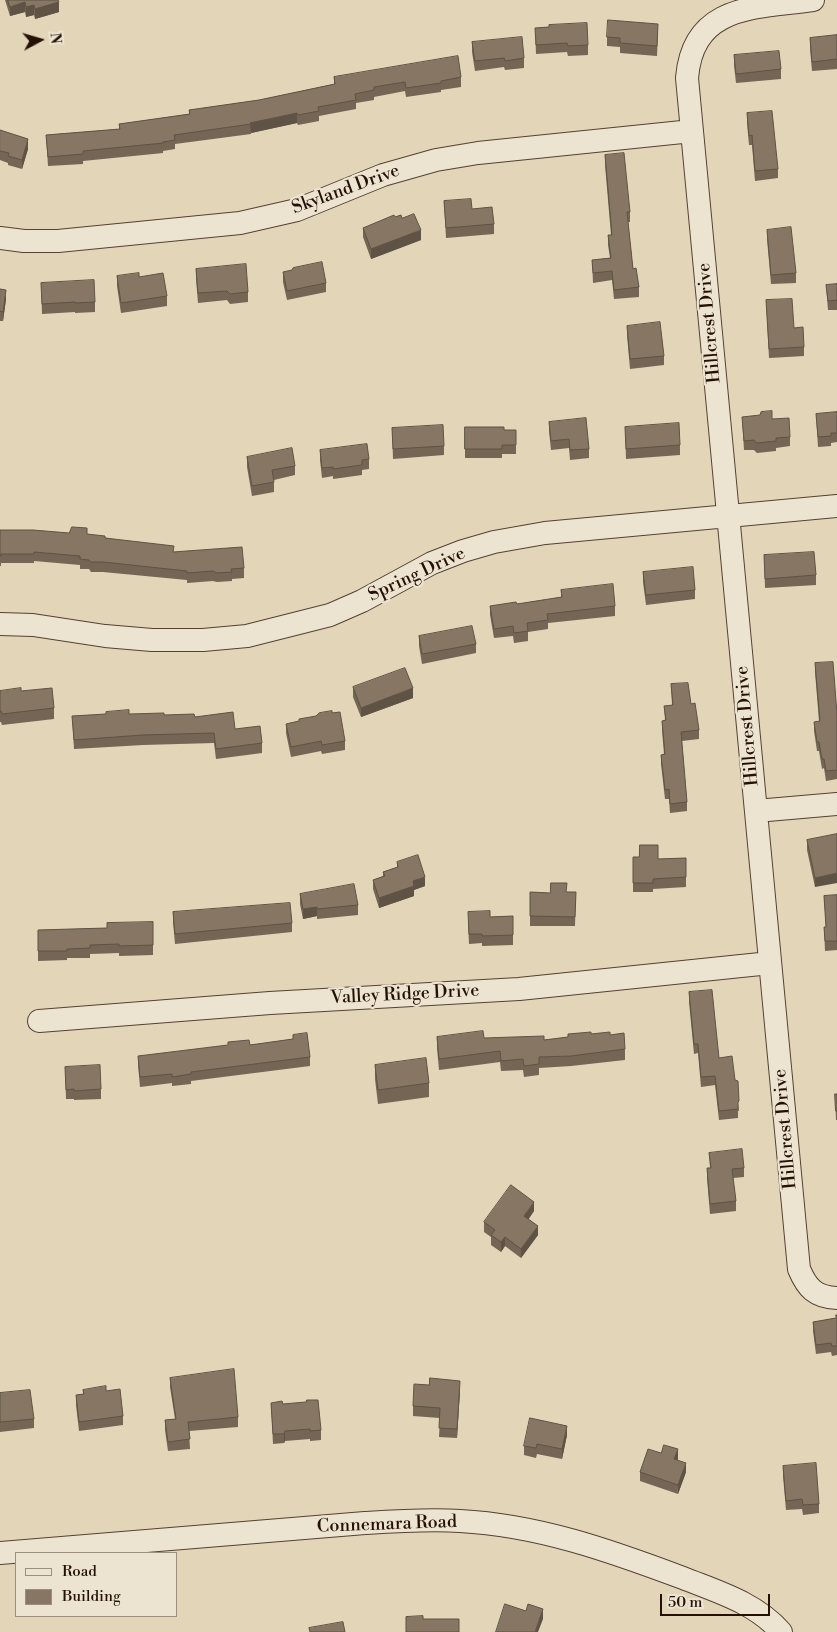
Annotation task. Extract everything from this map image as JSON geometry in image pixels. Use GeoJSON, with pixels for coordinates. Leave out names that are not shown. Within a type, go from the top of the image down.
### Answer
{"type":"FeatureCollection","features":[{"type":"Feature","properties":{"kind":"street","name":"Hillcrest Drive"},"geometry":{"type":"LineString","coordinates":[[814,0],[744,10],[729,14],[716,21],[698,39],[688,62],[687,78],[799,1269],[805,1284],[818,1294],[837,1298]]}},
{"type":"Feature","properties":{"kind":"street","name":"Skyland Drive"},"geometry":{"type":"LineString","coordinates":[[0,238],[24,241],[58,241],[240,223],[297,210],[383,174],[436,160],[478,153],[692,131]]}},
{"type":"Feature","properties":{"kind":"street","name":"Spring Drive"},"geometry":{"type":"LineString","coordinates":[[0,624],[33,625],[105,636],[152,640],[203,640],[247,636],[330,615],[362,601],[432,563],[494,542],[545,533],[837,506]]}},
{"type":"Feature","properties":{"kind":"street"},"geometry":{"type":"LineString","coordinates":[[756,811],[837,804]]}},
{"type":"Feature","properties":{"kind":"street","name":"Valley Ridge Drive"},"geometry":{"type":"LineString","coordinates":[[39,1021],[270,1003],[520,989],[770,963]]}},
{"type":"Feature","properties":{"kind":"street","name":"Connemara Road"},"geometry":{"type":"LineString","coordinates":[[0,1553],[366,1523],[413,1520],[461,1521],[516,1527],[572,1540],[635,1560],[742,1600],[775,1624],[781,1632]]}},
{"type":"Feature","properties":{"kind":"building"},"geometry":{"type":"Polygon","coordinates":[[[8,0],[58,0],[59,2],[35,9],[34,5],[26,7],[25,2],[10,7],[8,0]]]}},
{"type":"Feature","properties":{"kind":"building"},"geometry":{"type":"Polygon","coordinates":[[[608,20],[658,24],[657,46],[620,43],[620,38],[607,37],[608,20]]]}},
{"type":"Feature","properties":{"kind":"building"},"geometry":{"type":"Polygon","coordinates":[[[587,23],[588,45],[568,46],[567,43],[536,45],[535,28],[549,27],[549,25],[587,23]]]}},
{"type":"Feature","properties":{"kind":"building"},"geometry":{"type":"Polygon","coordinates":[[[837,35],[837,59],[812,62],[810,38],[837,35]]]}},
{"type":"Feature","properties":{"kind":"building"},"geometry":{"type":"Polygon","coordinates":[[[522,37],[524,58],[505,61],[504,58],[475,61],[472,42],[522,37]]]}},
{"type":"Feature","properties":{"kind":"building"},"geometry":{"type":"Polygon","coordinates":[[[779,51],[781,69],[736,74],[734,55],[779,51]]]}},
{"type":"Feature","properties":{"kind":"building"},"geometry":{"type":"Polygon","coordinates":[[[458,56],[461,77],[441,81],[441,83],[406,88],[405,82],[374,87],[374,90],[355,94],[356,100],[318,107],[319,111],[298,115],[297,113],[251,124],[174,135],[175,140],[163,143],[83,151],[83,154],[48,157],[46,135],[120,129],[119,124],[190,114],[189,110],[259,100],[335,84],[334,77],[458,56]]]}},
{"type":"Feature","properties":{"kind":"building"},"geometry":{"type":"Polygon","coordinates":[[[772,111],[778,169],[755,171],[752,135],[749,136],[747,113],[772,111]]]}},
{"type":"Feature","properties":{"kind":"building"},"geometry":{"type":"Polygon","coordinates":[[[0,130],[28,139],[22,160],[8,156],[9,153],[0,151],[0,130]]]}},
{"type":"Feature","properties":{"kind":"building"},"geometry":{"type":"Polygon","coordinates":[[[624,153],[630,212],[627,212],[633,269],[636,268],[639,287],[614,290],[612,271],[593,273],[592,260],[611,258],[608,235],[612,235],[605,155],[624,153]]]}},
{"type":"Feature","properties":{"kind":"building"},"geometry":{"type":"Polygon","coordinates":[[[471,199],[472,209],[492,207],[494,224],[446,228],[444,201],[471,199]]]}},
{"type":"Feature","properties":{"kind":"building"},"geometry":{"type":"Polygon","coordinates":[[[414,214],[421,230],[371,249],[363,228],[394,215],[395,217],[401,215],[402,218],[414,214]]]}},
{"type":"Feature","properties":{"kind":"building"},"geometry":{"type":"Polygon","coordinates":[[[791,227],[796,273],[771,275],[767,230],[791,227]]]}},
{"type":"Feature","properties":{"kind":"building"},"geometry":{"type":"Polygon","coordinates":[[[322,262],[326,283],[287,291],[283,272],[322,262]]]}},
{"type":"Feature","properties":{"kind":"building"},"geometry":{"type":"Polygon","coordinates":[[[246,264],[248,292],[230,294],[227,291],[198,293],[196,269],[246,264]]]}},
{"type":"Feature","properties":{"kind":"building"},"geometry":{"type":"Polygon","coordinates":[[[139,273],[139,277],[163,273],[167,296],[121,303],[117,276],[139,273]]]}},
{"type":"Feature","properties":{"kind":"building"},"geometry":{"type":"Polygon","coordinates":[[[94,280],[95,302],[42,304],[41,283],[94,280]]]}},
{"type":"Feature","properties":{"kind":"building"},"geometry":{"type":"Polygon","coordinates":[[[837,284],[837,300],[828,301],[826,285],[837,284]]]}},
{"type":"Feature","properties":{"kind":"building"},"geometry":{"type":"Polygon","coordinates":[[[0,289],[6,290],[3,312],[0,311],[0,289]]]}},
{"type":"Feature","properties":{"kind":"building"},"geometry":{"type":"Polygon","coordinates":[[[792,299],[794,328],[803,327],[804,347],[769,349],[766,300],[792,299]]]}},
{"type":"Feature","properties":{"kind":"building"},"geometry":{"type":"Polygon","coordinates":[[[660,322],[664,356],[630,359],[627,326],[660,322]]]}},
{"type":"Feature","properties":{"kind":"building"},"geometry":{"type":"Polygon","coordinates":[[[772,411],[772,419],[789,418],[790,437],[776,438],[776,441],[757,443],[754,440],[744,441],[742,417],[760,415],[761,412],[772,411]]]}},
{"type":"Feature","properties":{"kind":"building"},"geometry":{"type":"Polygon","coordinates":[[[837,412],[837,433],[831,433],[831,436],[818,437],[816,414],[837,412]]]}},
{"type":"Feature","properties":{"kind":"building"},"geometry":{"type":"Polygon","coordinates":[[[586,418],[589,449],[570,450],[569,439],[551,441],[549,422],[586,418]]]}},
{"type":"Feature","properties":{"kind":"building"},"geometry":{"type":"Polygon","coordinates":[[[679,423],[680,445],[626,449],[625,427],[679,423]]]}},
{"type":"Feature","properties":{"kind":"building"},"geometry":{"type":"Polygon","coordinates":[[[443,425],[444,446],[393,449],[392,428],[443,425]]]}},
{"type":"Feature","properties":{"kind":"building"},"geometry":{"type":"Polygon","coordinates":[[[465,427],[504,427],[504,430],[516,430],[516,445],[502,445],[502,449],[465,449],[465,427]]]}},
{"type":"Feature","properties":{"kind":"building"},"geometry":{"type":"Polygon","coordinates":[[[367,444],[369,459],[362,460],[362,465],[333,469],[333,467],[322,468],[320,450],[367,444]]]}},
{"type":"Feature","properties":{"kind":"building"},"geometry":{"type":"Polygon","coordinates":[[[292,448],[295,466],[272,470],[274,482],[252,486],[247,457],[292,448]]]}},
{"type":"Feature","properties":{"kind":"building"},"geometry":{"type":"Polygon","coordinates":[[[72,527],[87,528],[87,534],[105,536],[105,538],[174,546],[173,552],[242,547],[244,568],[231,569],[232,572],[187,573],[187,571],[91,562],[80,559],[80,556],[34,552],[34,554],[1,554],[0,556],[0,530],[69,533],[72,527]]]}},
{"type":"Feature","properties":{"kind":"building"},"geometry":{"type":"Polygon","coordinates":[[[814,552],[816,575],[765,579],[764,555],[814,552]]]}},
{"type":"Feature","properties":{"kind":"building"},"geometry":{"type":"Polygon","coordinates":[[[693,567],[695,590],[646,595],[643,572],[693,567]]]}},
{"type":"Feature","properties":{"kind":"building"},"geometry":{"type":"Polygon","coordinates":[[[613,584],[615,606],[547,614],[548,620],[527,623],[528,631],[514,633],[513,626],[494,629],[490,606],[562,597],[561,590],[613,584]]]}},
{"type":"Feature","properties":{"kind":"building"},"geometry":{"type":"Polygon","coordinates":[[[472,626],[476,644],[422,654],[419,636],[472,626]]]}},
{"type":"Feature","properties":{"kind":"building"},"geometry":{"type":"Polygon","coordinates":[[[833,662],[837,714],[837,770],[826,771],[819,742],[817,742],[814,722],[820,721],[815,663],[833,662]]]}},
{"type":"Feature","properties":{"kind":"building"},"geometry":{"type":"Polygon","coordinates":[[[405,668],[413,688],[361,708],[353,687],[405,668]]]}},
{"type":"Feature","properties":{"kind":"building"},"geometry":{"type":"Polygon","coordinates":[[[688,683],[691,704],[695,703],[699,730],[681,732],[687,802],[670,804],[669,789],[665,790],[661,755],[665,754],[662,721],[666,720],[664,706],[673,705],[671,684],[688,683]]]}},
{"type":"Feature","properties":{"kind":"building"},"geometry":{"type":"Polygon","coordinates":[[[21,688],[21,691],[52,688],[54,708],[2,714],[0,711],[0,691],[21,688]]]}},
{"type":"Feature","properties":{"kind":"building"},"geometry":{"type":"Polygon","coordinates":[[[129,710],[129,714],[194,714],[195,717],[233,712],[235,729],[260,726],[262,743],[216,749],[214,733],[143,735],[74,740],[72,716],[106,714],[106,712],[129,710]]]}},
{"type":"Feature","properties":{"kind":"building"},"geometry":{"type":"Polygon","coordinates":[[[332,711],[332,713],[340,712],[345,741],[322,745],[321,741],[291,747],[286,724],[316,716],[319,713],[332,711]]]}},
{"type":"Feature","properties":{"kind":"building"},"geometry":{"type":"Polygon","coordinates":[[[837,834],[837,873],[815,878],[807,840],[837,834]]]}},
{"type":"Feature","properties":{"kind":"building"},"geometry":{"type":"Polygon","coordinates":[[[640,845],[658,845],[658,859],[686,858],[686,877],[653,879],[653,883],[633,883],[633,857],[639,857],[640,845]]]}},
{"type":"Feature","properties":{"kind":"building"},"geometry":{"type":"Polygon","coordinates":[[[418,855],[425,877],[413,881],[414,886],[379,898],[373,880],[385,876],[383,872],[398,867],[397,862],[418,855]]]}},
{"type":"Feature","properties":{"kind":"building"},"geometry":{"type":"Polygon","coordinates":[[[551,883],[567,883],[566,892],[576,892],[575,917],[530,916],[530,892],[550,893],[551,883]]]}},
{"type":"Feature","properties":{"kind":"building"},"geometry":{"type":"Polygon","coordinates":[[[354,884],[358,905],[303,909],[300,894],[354,884]]]}},
{"type":"Feature","properties":{"kind":"building"},"geometry":{"type":"Polygon","coordinates":[[[837,895],[837,941],[825,941],[824,896],[837,895]]]}},
{"type":"Feature","properties":{"kind":"building"},"geometry":{"type":"Polygon","coordinates":[[[290,903],[292,923],[175,934],[173,912],[290,903]]]}},
{"type":"Feature","properties":{"kind":"building"},"geometry":{"type":"Polygon","coordinates":[[[490,911],[490,917],[513,916],[513,935],[482,936],[482,934],[469,934],[468,912],[490,911]]]}},
{"type":"Feature","properties":{"kind":"building"},"geometry":{"type":"Polygon","coordinates":[[[153,922],[153,945],[90,945],[90,948],[67,949],[67,951],[38,951],[38,930],[107,928],[107,923],[153,922]]]}},
{"type":"Feature","properties":{"kind":"building"},"geometry":{"type":"Polygon","coordinates":[[[712,990],[719,1058],[732,1056],[735,1080],[738,1081],[738,1109],[719,1111],[715,1076],[701,1077],[698,1044],[694,1044],[689,992],[712,990]]]}},
{"type":"Feature","properties":{"kind":"building"},"geometry":{"type":"Polygon","coordinates":[[[483,1031],[484,1038],[544,1036],[544,1040],[568,1037],[568,1034],[610,1032],[610,1035],[624,1033],[625,1049],[571,1056],[539,1057],[539,1064],[524,1066],[523,1059],[501,1061],[500,1051],[439,1059],[437,1037],[483,1031]]]}},
{"type":"Feature","properties":{"kind":"building"},"geometry":{"type":"Polygon","coordinates":[[[307,1033],[310,1057],[191,1072],[191,1074],[172,1077],[172,1074],[140,1077],[138,1056],[228,1045],[228,1042],[249,1040],[250,1045],[293,1039],[293,1035],[307,1033]]]}},
{"type":"Feature","properties":{"kind":"building"},"geometry":{"type":"Polygon","coordinates":[[[426,1058],[429,1083],[378,1090],[375,1065],[426,1058]]]}},
{"type":"Feature","properties":{"kind":"building"},"geometry":{"type":"Polygon","coordinates":[[[100,1065],[101,1089],[66,1090],[65,1067],[100,1065]]]}},
{"type":"Feature","properties":{"kind":"building"},"geometry":{"type":"Polygon","coordinates":[[[835,1094],[837,1094],[837,1111],[836,1111],[835,1094]]]}},
{"type":"Feature","properties":{"kind":"building"},"geometry":{"type":"Polygon","coordinates":[[[742,1149],[744,1168],[732,1169],[736,1201],[710,1204],[707,1168],[711,1168],[709,1153],[742,1149]]]}},
{"type":"Feature","properties":{"kind":"building"},"geometry":{"type":"Polygon","coordinates":[[[511,1185],[534,1202],[524,1216],[538,1226],[521,1249],[505,1237],[501,1242],[491,1235],[495,1230],[484,1222],[511,1185]]]}},
{"type":"Feature","properties":{"kind":"building"},"geometry":{"type":"Polygon","coordinates":[[[836,1315],[837,1346],[832,1346],[831,1343],[816,1345],[813,1322],[836,1318],[836,1315]]]}},
{"type":"Feature","properties":{"kind":"building"},"geometry":{"type":"Polygon","coordinates":[[[234,1369],[238,1417],[188,1422],[190,1439],[168,1442],[165,1420],[176,1419],[170,1378],[234,1369]]]}},
{"type":"Feature","properties":{"kind":"building"},"geometry":{"type":"Polygon","coordinates":[[[430,1378],[460,1381],[457,1429],[439,1428],[440,1408],[413,1406],[414,1384],[429,1385],[430,1378]]]}},
{"type":"Feature","properties":{"kind":"building"},"geometry":{"type":"Polygon","coordinates":[[[106,1386],[106,1391],[120,1389],[123,1416],[79,1422],[76,1395],[84,1394],[83,1390],[106,1386]]]}},
{"type":"Feature","properties":{"kind":"building"},"geometry":{"type":"Polygon","coordinates":[[[30,1390],[34,1419],[0,1422],[0,1393],[30,1390]]]}},
{"type":"Feature","properties":{"kind":"building"},"geometry":{"type":"Polygon","coordinates":[[[307,1400],[318,1400],[321,1430],[285,1431],[284,1434],[273,1434],[271,1403],[282,1401],[283,1404],[306,1402],[307,1400]]]}},
{"type":"Feature","properties":{"kind":"building"},"geometry":{"type":"Polygon","coordinates":[[[530,1418],[567,1426],[562,1449],[537,1444],[536,1448],[524,1446],[530,1418]]]}},
{"type":"Feature","properties":{"kind":"building"},"geometry":{"type":"Polygon","coordinates":[[[664,1445],[678,1449],[674,1459],[686,1463],[678,1485],[640,1472],[648,1449],[661,1453],[664,1445]]]}},
{"type":"Feature","properties":{"kind":"building"},"geometry":{"type":"Polygon","coordinates":[[[816,1463],[819,1504],[803,1505],[802,1499],[786,1501],[783,1466],[816,1463]]]}},
{"type":"Feature","properties":{"kind":"building"},"geometry":{"type":"Polygon","coordinates":[[[505,1604],[526,1611],[528,1604],[543,1609],[535,1632],[496,1632],[505,1604]]]}},
{"type":"Feature","properties":{"kind":"building"},"geometry":{"type":"Polygon","coordinates":[[[423,1616],[423,1619],[459,1619],[459,1632],[406,1632],[406,1617],[423,1616]]]}},
{"type":"Feature","properties":{"kind":"building"},"geometry":{"type":"Polygon","coordinates":[[[343,1622],[345,1632],[310,1632],[309,1628],[343,1622]]]}}]}
